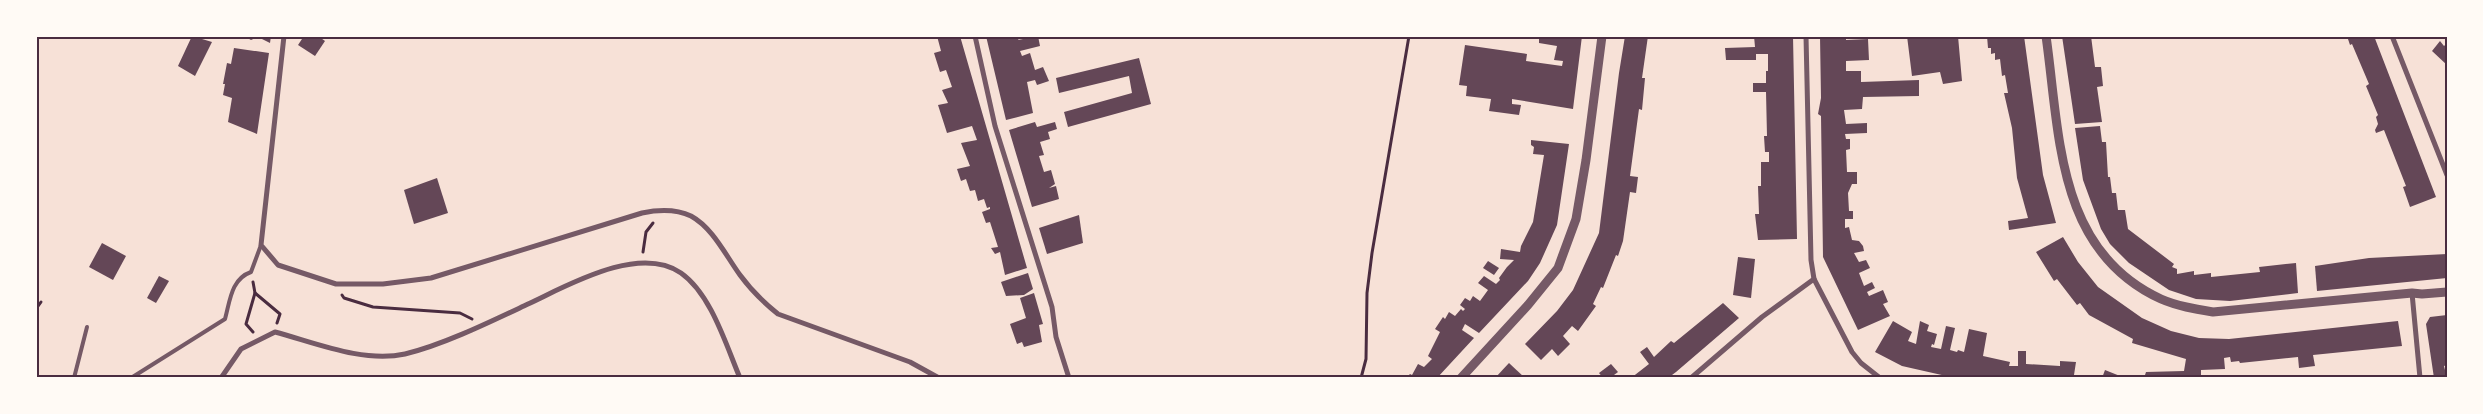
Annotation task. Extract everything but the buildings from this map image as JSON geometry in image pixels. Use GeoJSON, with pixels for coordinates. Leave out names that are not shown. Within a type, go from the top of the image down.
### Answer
{"type":"FeatureCollection","features":[{"type":"Feature","properties":{"kind":"street"},"geometry":{"type":"LineString","coordinates":[[284,36],[260,245],[278,265],[336,284],[383,284],[431,278],[642,213],[662,210],[680,212],[692,217],[706,228],[760,300],[778,314],[910,362],[939,378]]}},
{"type":"Feature","properties":{"kind":"street"},"geometry":{"type":"LineString","coordinates":[[975,36],[995,126],[1052,307],[1056,337],[1069,378]]}},
{"type":"Feature","properties":{"kind":"street"},"geometry":{"type":"LineString","coordinates":[[1461,378],[1528,305],[1558,268],[1576,219],[1586,160],[1602,36]]}},
{"type":"Feature","properties":{"kind":"street"},"geometry":{"type":"LineString","coordinates":[[1806,36],[1811,260],[1814,279],[1852,352],[1860,363],[1880,378]]}},
{"type":"Feature","properties":{"kind":"street"},"geometry":{"type":"LineString","coordinates":[[2046,36],[2064,165],[2076,209],[2096,246],[2115,268],[2146,291],[2183,306],[2213,312],[2412,293],[2447,292]]}},
{"type":"Feature","properties":{"kind":"street"},"geometry":{"type":"LineString","coordinates":[[2392,36],[2447,176]]}},
{"type":"Feature","properties":{"kind":"street"},"geometry":{"type":"LineString","coordinates":[[221,378],[241,349],[258,338],[275,332],[349,352],[379,357],[405,354],[483,323],[591,275],[616,267],[651,264],[681,273],[707,302],[740,378]]}},
{"type":"Feature","properties":{"kind":"street"},"geometry":{"type":"LineString","coordinates":[[1691,378],[1762,317],[1814,279]]}},
{"type":"Feature","properties":{"kind":"street"},"geometry":{"type":"LineString","coordinates":[[2412,293],[2420,378]]}},
{"type":"Feature","properties":{"kind":"lane"},"geometry":{"type":"LineString","coordinates":[[131,378],[225,319],[235,284],[244,275],[251,272],[260,245]]}},
{"type":"Feature","properties":{"kind":"lane"},"geometry":{"type":"LineString","coordinates":[[74,378],[87,327]]}},
{"type":"Feature","properties":{"kind":"path"},"geometry":{"type":"LineString","coordinates":[[1361,378],[1366,359],[1367,293],[1372,254],[1409,36]]}},
{"type":"Feature","properties":{"kind":"path"},"geometry":{"type":"LineString","coordinates":[[642,264],[646,232],[662,210]]}},
{"type":"Feature","properties":{"kind":"path"},"geometry":{"type":"LineString","coordinates":[[336,284],[344,298],[373,307],[460,314],[483,323]]}},
{"type":"Feature","properties":{"kind":"path"},"geometry":{"type":"LineString","coordinates":[[258,338],[246,324],[255,293],[280,314],[275,332]]}},
{"type":"Feature","properties":{"kind":"path"},"geometry":{"type":"LineString","coordinates":[[36,309],[41,302]]}}]}
